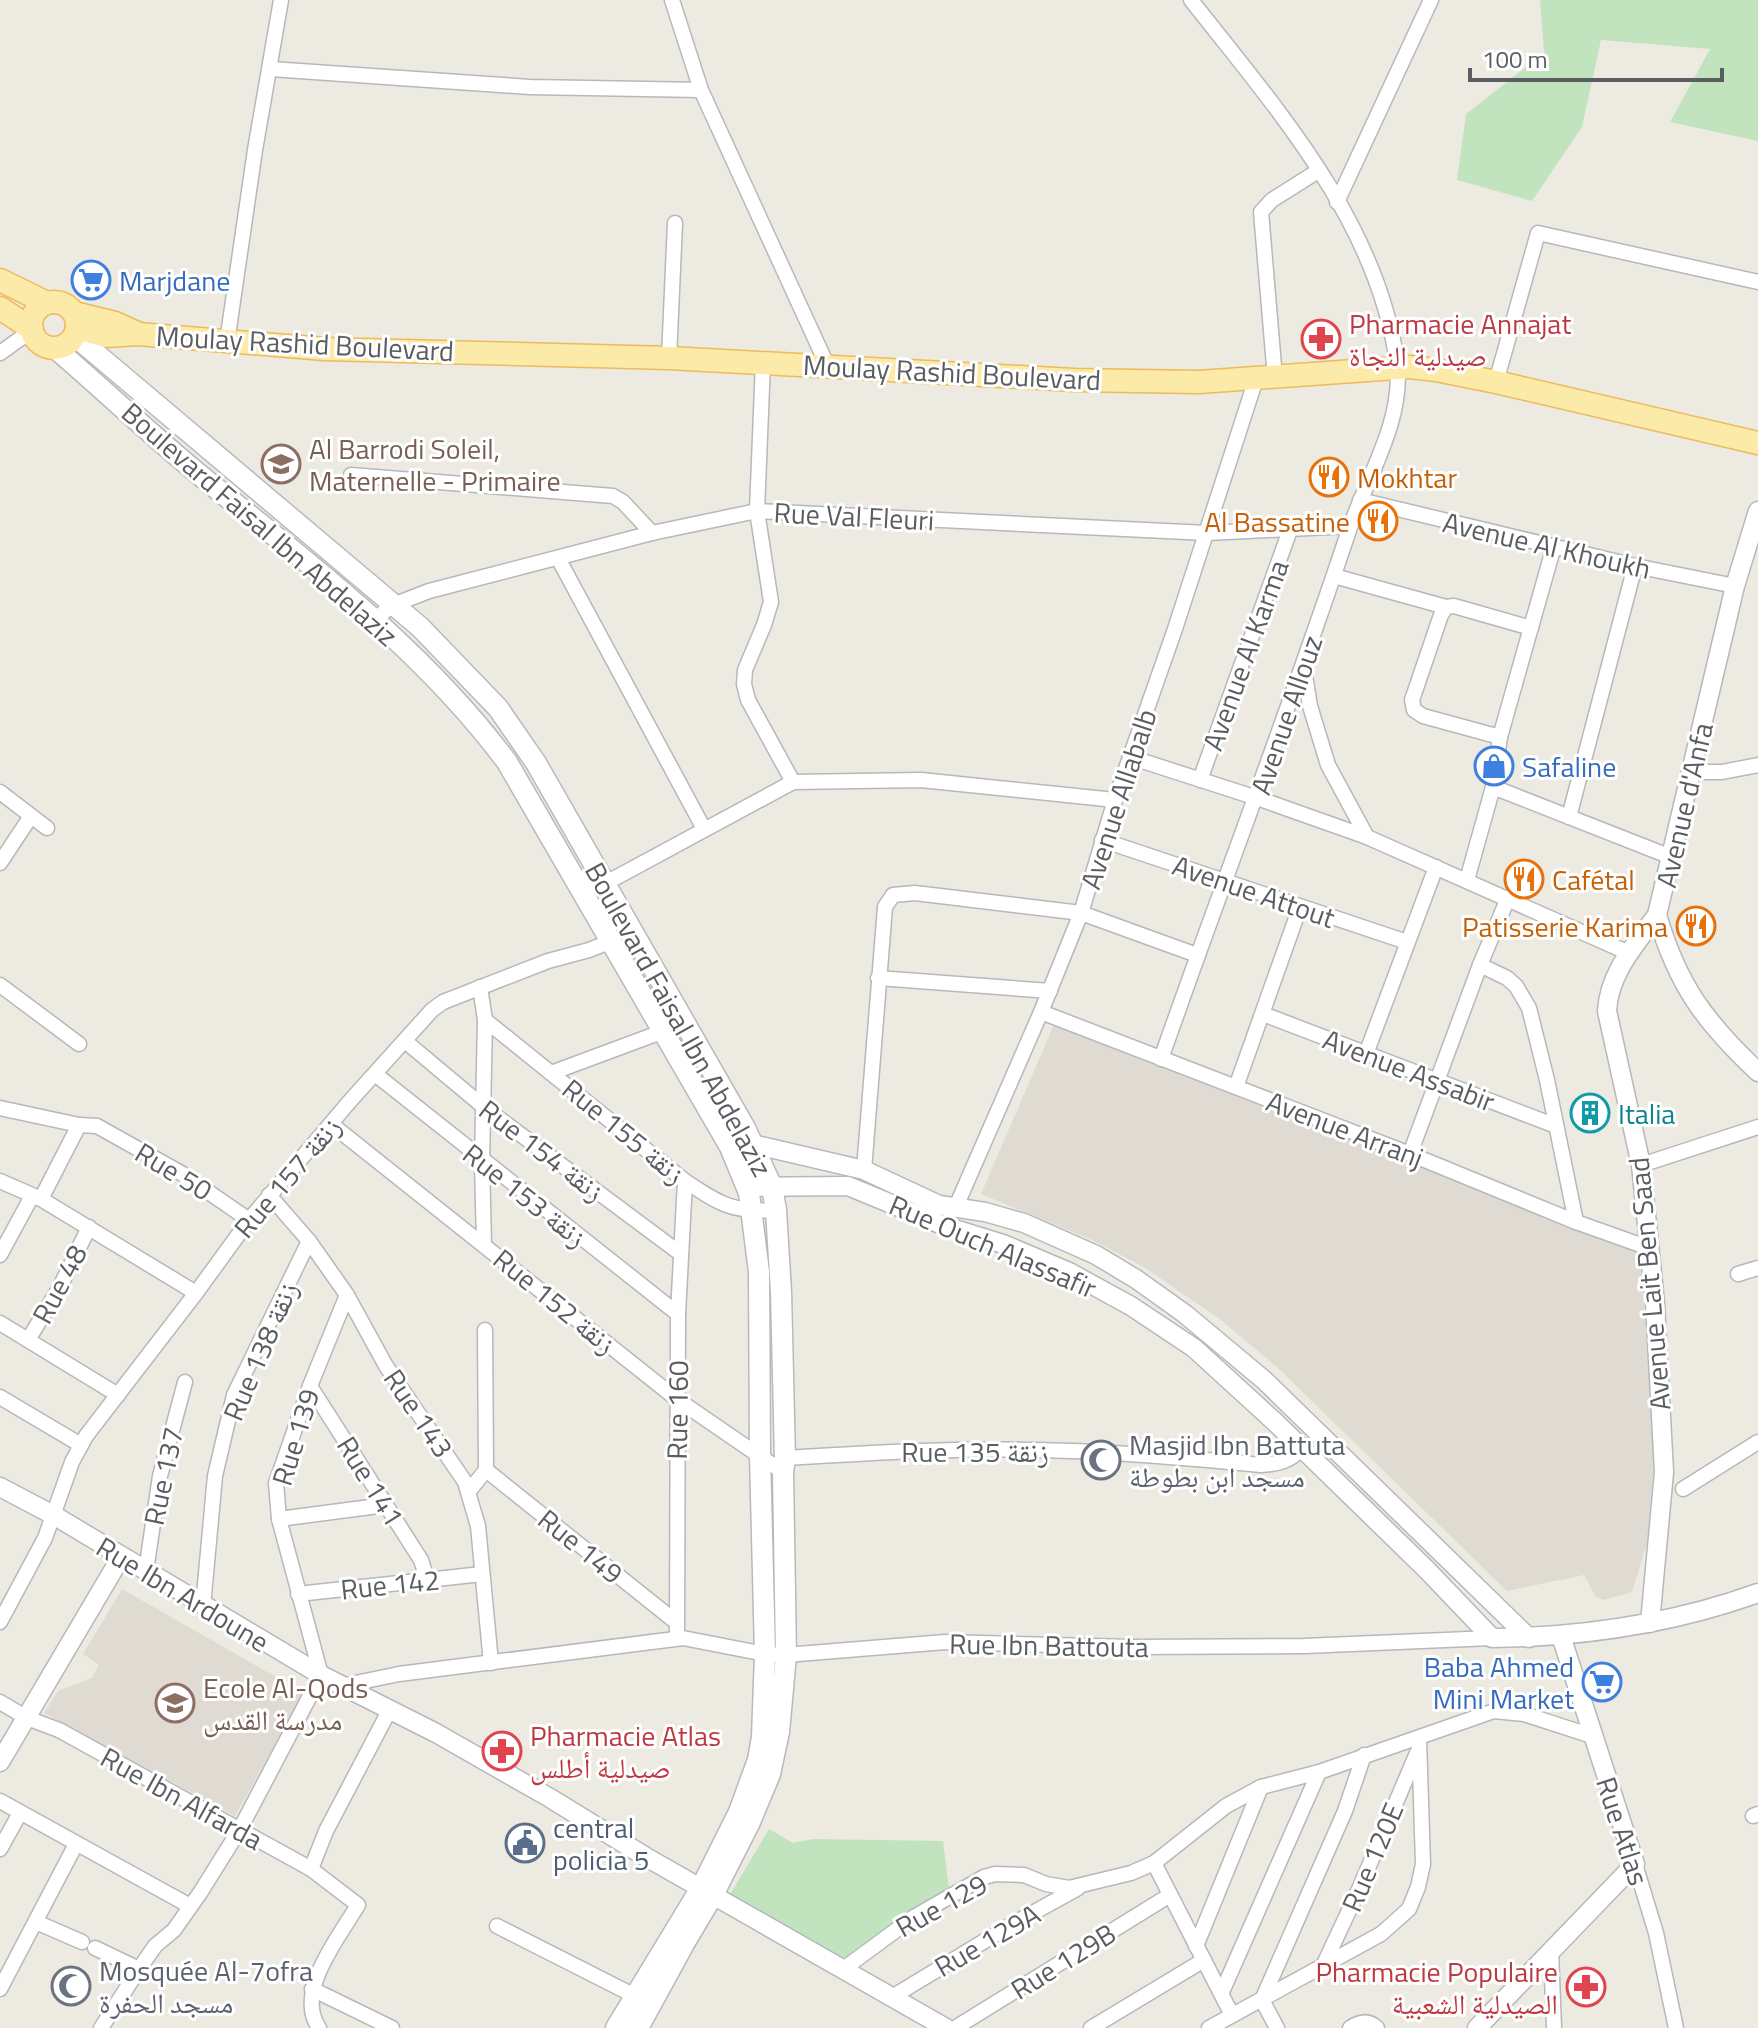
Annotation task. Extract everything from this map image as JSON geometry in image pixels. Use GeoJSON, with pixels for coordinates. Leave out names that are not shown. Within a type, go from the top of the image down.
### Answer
{"type":"FeatureCollection","features":[{"type":"Feature","properties":{"kind":"main road"},"geometry":{"type":"LineString","coordinates":[[0,280],[47,303],[57,302],[66,306],[75,325],[63,347],[55,348],[38,342],[33,332],[0,308]]}},
{"type":"Feature","properties":{"kind":"main road"},"geometry":{"type":"LineString","coordinates":[[33,332],[35,313],[47,303]]}},
{"type":"Feature","properties":{"kind":"main road","name":"Moulay Rashid Boulevard"},"geometry":{"type":"LineString","coordinates":[[75,325],[115,323],[138,334],[325,349],[669,358],[1030,378],[1199,382],[1397,368],[1436,370],[1758,443]]}},
{"type":"Feature","properties":{"kind":"main road","name":"Boulevard Faisal Ibn Abdelaziz"},"geometry":{"type":"LineString","coordinates":[[75,325],[289,518],[456,662],[498,708],[536,763],[752,1144],[772,1187],[776,1210],[784,1465],[786,1655],[779,1732],[770,1774],[750,1822],[616,2028]]}},
{"type":"Feature","properties":{"kind":"main road","name":"Boulevard Faisal Ibn Abdelaziz"},"geometry":{"type":"LineString","coordinates":[[55,348],[198,473],[375,619],[477,722],[507,762],[612,941],[730,1147],[747,1187],[759,1272],[765,1654],[762,1737],[758,1760],[707,1892],[685,1942],[638,2028]]}},
{"type":"Feature","properties":{"kind":"main road"},"geometry":{"type":"LineString","coordinates":[[279,538],[289,518]]}},
{"type":"Feature","properties":{"kind":"street"},"geometry":{"type":"LineString","coordinates":[[227,342],[250,180],[281,0]]}},
{"type":"Feature","properties":{"kind":"street"},"geometry":{"type":"LineString","coordinates":[[672,0],[701,90],[828,367]]}},
{"type":"Feature","properties":{"kind":"street","name":"Avenue Allouz"},"geometry":{"type":"LineString","coordinates":[[1161,1059],[1304,667],[1350,526],[1395,408],[1397,368],[1386,314],[1375,283],[1337,202],[1283,117],[1191,0]]}},
{"type":"Feature","properties":{"kind":"street"},"geometry":{"type":"LineString","coordinates":[[1337,202],[1431,0]]}},
{"type":"Feature","properties":{"kind":"street"},"geometry":{"type":"LineString","coordinates":[[271,69],[515,86],[701,90]]}},
{"type":"Feature","properties":{"kind":"street"},"geometry":{"type":"LineString","coordinates":[[1266,378],[1261,212],[1272,200],[1318,171]]}},
{"type":"Feature","properties":{"kind":"street"},"geometry":{"type":"LineString","coordinates":[[669,358],[675,223]]}},
{"type":"Feature","properties":{"kind":"street"},"geometry":{"type":"LineString","coordinates":[[1496,382],[1538,233],[1758,282]]}},
{"type":"Feature","properties":{"kind":"street"},"geometry":{"type":"LineString","coordinates":[[0,353],[33,332]]}},
{"type":"Feature","properties":{"kind":"street"},"geometry":{"type":"LineString","coordinates":[[763,362],[757,511],[771,602],[769,614],[745,670],[744,684],[762,727],[793,782]]}},
{"type":"Feature","properties":{"kind":"street","name":"Avenue Allabalb"},"geometry":{"type":"LineString","coordinates":[[955,1209],[1081,913],[1115,800],[1207,533],[1266,378]]}},
{"type":"Feature","properties":{"kind":"street"},"geometry":{"type":"LineString","coordinates":[[351,475],[605,495],[623,502],[652,533]]}},
{"type":"Feature","properties":{"kind":"street","name":"Avenue Al Khoukh"},"geometry":{"type":"LineString","coordinates":[[1360,500],[1635,566],[1735,586]]}},
{"type":"Feature","properties":{"kind":"street","name":"Rue Val Fleuri"},"geometry":{"type":"LineString","coordinates":[[375,619],[393,605],[429,591],[652,533],[757,511],[1207,533],[1350,526]]}},
{"type":"Feature","properties":{"kind":"street","name":"Avenue d'Anfa"},"geometry":{"type":"LineString","coordinates":[[1758,511],[1735,586],[1657,915],[1670,956],[1691,997],[1708,1022],[1758,1072]]}},
{"type":"Feature","properties":{"kind":"street","name":"Avenue Al Karma"},"geometry":{"type":"LineString","coordinates":[[1200,780],[1290,530]]}},
{"type":"Feature","properties":{"kind":"street"},"geometry":{"type":"LineString","coordinates":[[1467,880],[1493,787],[1500,737],[1554,546]]}},
{"type":"Feature","properties":{"kind":"street"},"geometry":{"type":"LineString","coordinates":[[558,558],[704,829]]}},
{"type":"Feature","properties":{"kind":"street"},"geometry":{"type":"LineString","coordinates":[[1569,817],[1635,566]]}},
{"type":"Feature","properties":{"kind":"street"},"geometry":{"type":"LineString","coordinates":[[1334,576],[1531,628]]}},
{"type":"Feature","properties":{"kind":"street"},"geometry":{"type":"LineString","coordinates":[[1446,607],[1412,705],[1423,716],[1500,737]]}},
{"type":"Feature","properties":{"kind":"street"},"geometry":{"type":"LineString","coordinates":[[1304,667],[1310,706],[1328,765],[1367,837]]}},
{"type":"Feature","properties":{"kind":"street"},"geometry":{"type":"LineString","coordinates":[[1130,757],[1367,837],[1629,953]]}},
{"type":"Feature","properties":{"kind":"street"},"geometry":{"type":"LineString","coordinates":[[1691,772],[1730,772],[1758,765]]}},
{"type":"Feature","properties":{"kind":"street"},"geometry":{"type":"LineString","coordinates":[[582,891],[604,884],[793,782],[921,780],[1115,800]]}},
{"type":"Feature","properties":{"kind":"street"},"geometry":{"type":"LineString","coordinates":[[1493,787],[1671,857]]}},
{"type":"Feature","properties":{"kind":"street"},"geometry":{"type":"LineString","coordinates":[[0,792],[47,828]]}},
{"type":"Feature","properties":{"kind":"street"},"geometry":{"type":"LineString","coordinates":[[0,863],[31,816]]}},
{"type":"Feature","properties":{"kind":"street","name":"Avenue Attout"},"geometry":{"type":"LineString","coordinates":[[1102,840],[1407,942]]}},
{"type":"Feature","properties":{"kind":"street"},"geometry":{"type":"LineString","coordinates":[[1366,1054],[1436,867]]}},
{"type":"Feature","properties":{"kind":"street"},"geometry":{"type":"LineString","coordinates":[[864,1170],[885,907],[893,895],[915,893],[1081,913],[1197,955]]}},
{"type":"Feature","properties":{"kind":"street"},"geometry":{"type":"LineString","coordinates":[[1410,1154],[1508,898]]}},
{"type":"Feature","properties":{"kind":"street"},"geometry":{"type":"LineString","coordinates":[[1236,1087],[1300,907]]}},
{"type":"Feature","properties":{"kind":"street","name":"Avenue Lait Ben Saad"},"geometry":{"type":"LineString","coordinates":[[1650,1623],[1664,1472],[1655,1303],[1641,1165],[1607,1011],[1612,981],[1657,915]]}},
{"type":"Feature","properties":{"kind":"street","name":"Rue 157 زنقة"},"geometry":{"type":"LineString","coordinates":[[2,1613],[55,1516],[72,1462],[81,1445],[249,1220],[375,1074],[438,1005],[548,961],[612,941]]}},
{"type":"Feature","properties":{"kind":"street"},"geometry":{"type":"LineString","coordinates":[[1480,965],[1507,978],[1516,986],[1529,1008],[1576,1222]]}},
{"type":"Feature","properties":{"kind":"street"},"geometry":{"type":"LineString","coordinates":[[878,978],[1050,991]]}},
{"type":"Feature","properties":{"kind":"street"},"geometry":{"type":"LineString","coordinates":[[0,985],[79,1044]]}},
{"type":"Feature","properties":{"kind":"street"},"geometry":{"type":"LineString","coordinates":[[480,987],[485,1020],[484,1245]]}},
{"type":"Feature","properties":{"kind":"street","name":"Avenue Arranj"},"geometry":{"type":"LineString","coordinates":[[1041,1012],[1649,1248]]}},
{"type":"Feature","properties":{"kind":"street","name":"Avenue Assabir"},"geometry":{"type":"LineString","coordinates":[[1263,1014],[1556,1126]]}},
{"type":"Feature","properties":{"kind":"street","name":"Rue 155 زنقة"},"geometry":{"type":"LineString","coordinates":[[485,1020],[685,1181],[714,1200],[739,1210],[776,1210]]}},
{"type":"Feature","properties":{"kind":"street"},"geometry":{"type":"LineString","coordinates":[[551,1073],[664,1031]]}},
{"type":"Feature","properties":{"kind":"street","name":"Rue 154 زنقة"},"geometry":{"type":"LineString","coordinates":[[405,1041],[485,1108],[681,1254]]}},
{"type":"Feature","properties":{"kind":"street","name":"Rue 153 زنقة"},"geometry":{"type":"LineString","coordinates":[[375,1074],[482,1162],[678,1314]]}},
{"type":"Feature","properties":{"kind":"street"},"geometry":{"type":"LineString","coordinates":[[0,1108],[79,1125],[0,1255]]}},
{"type":"Feature","properties":{"kind":"street","name":"Rue 152 زنقة"},"geometry":{"type":"LineString","coordinates":[[331,1124],[678,1400],[760,1455],[784,1465]]}},
{"type":"Feature","properties":{"kind":"street","name":"Rue 50"},"geometry":{"type":"LineString","coordinates":[[79,1125],[97,1126],[181,1173],[249,1220]]}},
{"type":"Feature","properties":{"kind":"street"},"geometry":{"type":"LineString","coordinates":[[1641,1165],[1758,1127]]}},
{"type":"Feature","properties":{"kind":"street","name":"Rue Ouch Alassafir"},"geometry":{"type":"LineString","coordinates":[[752,1144],[864,1170],[904,1191],[955,1209],[985,1212],[1046,1232],[1096,1255],[1163,1297],[1301,1414],[1529,1638]]}},
{"type":"Feature","properties":{"kind":"street"},"geometry":{"type":"LineString","coordinates":[[0,1181],[89,1227],[196,1293]]}},
{"type":"Feature","properties":{"kind":"street","name":"Rue 160"},"geometry":{"type":"LineString","coordinates":[[677,1638],[678,1314],[685,1181]]}},
{"type":"Feature","properties":{"kind":"street","name":"Rue Ouch Alassafir"},"geometry":{"type":"LineString","coordinates":[[747,1187],[848,1186],[1069,1272],[1166,1327],[1211,1362],[1302,1447],[1492,1638]]}},
{"type":"Feature","properties":{"kind":"street","name":"Rue 143"},"geometry":{"type":"LineString","coordinates":[[269,1195],[309,1241],[347,1295],[386,1366],[469,1491],[478,1526],[491,1663]]}},
{"type":"Feature","properties":{"kind":"street","name":"Rue 48"},"geometry":{"type":"LineString","coordinates":[[28,1340],[60,1287],[89,1227]]}},
{"type":"Feature","properties":{"kind":"street","name":"Rue 138 زنقة"},"geometry":{"type":"LineString","coordinates":[[203,1606],[215,1476],[234,1395],[309,1241]]}},
{"type":"Feature","properties":{"kind":"street"},"geometry":{"type":"LineString","coordinates":[[1738,1274],[1758,1268]]}},
{"type":"Feature","properties":{"kind":"street","name":"Rue 139"},"geometry":{"type":"LineString","coordinates":[[321,1675],[279,1519],[276,1483],[310,1386],[347,1295]]}},
{"type":"Feature","properties":{"kind":"street"},"geometry":{"type":"LineString","coordinates":[[0,1323],[118,1395]]}},
{"type":"Feature","properties":{"kind":"street"},"geometry":{"type":"LineString","coordinates":[[469,1491],[486,1470],[485,1330]]}},
{"type":"Feature","properties":{"kind":"street","name":"Rue 137"},"geometry":{"type":"LineString","coordinates":[[146,1571],[160,1476],[185,1382]]}},
{"type":"Feature","properties":{"kind":"street","name":"Rue 141"},"geometry":{"type":"LineString","coordinates":[[310,1386],[421,1560],[427,1579]]}},
{"type":"Feature","properties":{"kind":"street"},"geometry":{"type":"LineString","coordinates":[[0,1397],[81,1445]]}},
{"type":"Feature","properties":{"kind":"street"},"geometry":{"type":"LineString","coordinates":[[1683,1489],[1758,1442]]}},
{"type":"Feature","properties":{"kind":"street","name":"Rue 135 زنقة"},"geometry":{"type":"LineString","coordinates":[[784,1465],[884,1451],[1006,1449],[1127,1453],[1261,1465],[1283,1462],[1302,1447]]}},
{"type":"Feature","properties":{"kind":"street","name":"Rue 149"},"geometry":{"type":"LineString","coordinates":[[486,1470],[676,1622]]}},
{"type":"Feature","properties":{"kind":"street","name":"Rue Ibn Ardoune"},"geometry":{"type":"LineString","coordinates":[[0,1487],[55,1516],[321,1675],[436,1733],[946,2028]]}},
{"type":"Feature","properties":{"kind":"street"},"geometry":{"type":"LineString","coordinates":[[279,1519],[386,1505]]}},
{"type":"Feature","properties":{"kind":"street"},"geometry":{"type":"LineString","coordinates":[[0,1762],[121,1557]]}},
{"type":"Feature","properties":{"kind":"street","name":"Rue 142"},"geometry":{"type":"LineString","coordinates":[[298,1594],[482,1574]]}},
{"type":"Feature","properties":{"kind":"street","name":"Rue Ibn Battouta"},"geometry":{"type":"LineString","coordinates":[[341,1686],[399,1674],[677,1638],[695,1638],[765,1654],[786,1655],[945,1642],[1130,1647],[1304,1646],[1561,1636],[1691,1615],[1758,1593]]}},
{"type":"Feature","properties":{"kind":"street","name":"Rue Atlas"},"geometry":{"type":"LineString","coordinates":[[1561,1636],[1656,1933],[1676,2028]]}},
{"type":"Feature","properties":{"kind":"street"},"geometry":{"type":"LineString","coordinates":[[101,2028],[155,1946],[174,1930],[240,1829],[321,1675]]}},
{"type":"Feature","properties":{"kind":"street","name":"Rue Ibn Alfarda"},"geometry":{"type":"LineString","coordinates":[[0,1702],[27,1718],[59,1730],[311,1869],[358,1905],[323,1963],[312,1989]]}},
{"type":"Feature","properties":{"kind":"street"},"geometry":{"type":"LineString","coordinates":[[311,1869],[326,1831],[389,1711]]}},
{"type":"Feature","properties":{"kind":"street","name":"Rue 129"},"geometry":{"type":"LineString","coordinates":[[842,1970],[914,1917],[984,1877],[1024,1875],[1069,1888],[1131,1873],[1154,1863],[1226,1806],[1261,1787],[1319,1772],[1364,1755],[1419,1743],[1480,1715],[1502,1711],[1524,1714],[1592,1736]]}},
{"type":"Feature","properties":{"kind":"street"},"geometry":{"type":"LineString","coordinates":[[1209,2028],[1381,1934],[1409,1909],[1423,1864],[1419,1743]]}},
{"type":"Feature","properties":{"kind":"street","name":"Rue 120E"},"geometry":{"type":"LineString","coordinates":[[1324,1965],[1360,1887],[1419,1743]]}},
{"type":"Feature","properties":{"kind":"street"},"geometry":{"type":"LineString","coordinates":[[1262,2000],[1345,1811],[1364,1755]]}},
{"type":"Feature","properties":{"kind":"street"},"geometry":{"type":"LineString","coordinates":[[1222,1992],[1319,1772]]}},
{"type":"Feature","properties":{"kind":"street"},"geometry":{"type":"LineString","coordinates":[[1196,1946],[1261,1787]]}},
{"type":"Feature","properties":{"kind":"street"},"geometry":{"type":"LineString","coordinates":[[0,1801],[190,1906]]}},
{"type":"Feature","properties":{"kind":"street"},"geometry":{"type":"LineString","coordinates":[[0,1849],[20,1813]]}},
{"type":"Feature","properties":{"kind":"street"},"geometry":{"type":"LineString","coordinates":[[0,1989],[76,1844]]}},
{"type":"Feature","properties":{"kind":"street"},"geometry":{"type":"LineString","coordinates":[[1154,1863],[1232,2015]]}},
{"type":"Feature","properties":{"kind":"street"},"geometry":{"type":"LineString","coordinates":[[1477,2028],[1635,1864]]}},
{"type":"Feature","properties":{"kind":"street","name":"Rue 129A"},"geometry":{"type":"LineString","coordinates":[[892,1997],[1082,1885]]}},
{"type":"Feature","properties":{"kind":"street","name":"Rue 129B"},"geometry":{"type":"LineString","coordinates":[[955,2028],[1170,1895]]}},
{"type":"Feature","properties":{"kind":"street"},"geometry":{"type":"LineString","coordinates":[[36,1922],[139,1969]]}},
{"type":"Feature","properties":{"kind":"street"},"geometry":{"type":"LineString","coordinates":[[497,1926],[635,1996]]}},
{"type":"Feature","properties":{"kind":"street"},"geometry":{"type":"LineString","coordinates":[[1551,1951],[1554,2028]]}},
{"type":"Feature","properties":{"kind":"street"},"geometry":{"type":"LineString","coordinates":[[1091,2028],[1204,1960]]}},
{"type":"Feature","properties":{"kind":"street"},"geometry":{"type":"LineString","coordinates":[[319,2028],[310,2007],[312,1989],[392,2028]]}},
{"type":"Feature","properties":{"kind":"street"},"geometry":{"type":"LineString","coordinates":[[1262,2000],[1277,2028]]}},
{"type":"Feature","properties":{"kind":"street"},"geometry":{"type":"LineString","coordinates":[[1350,2028],[1369,2022],[1377,2028]]}},
{"type":"Feature","properties":{"kind":"shaded area"},"geometry":{"type":"Polygon","coordinates":[[[1055,1022],[1639,1249],[1656,1440],[1647,1543],[1632,1592],[1603,1600],[1596,1597],[1584,1575],[1507,1591],[1278,1368],[1221,1320],[1144,1267],[1092,1240],[981,1194],[1055,1022]]]}},
{"type":"Feature","properties":{"kind":"shaded area","name":"Ecole Al-Qods مدرسة القدس"},"geometry":{"type":"Polygon","coordinates":[[[122,1589],[304,1693],[235,1816],[44,1713],[58,1691],[92,1678],[99,1665],[83,1654],[122,1589]]]}},
{"type":"Feature","properties":{"kind":"green space"},"geometry":{"type":"Polygon","coordinates":[[[1540,0],[1758,0],[1758,141],[1670,122],[1710,49],[1601,40],[1582,127],[1532,201],[1457,180],[1466,114],[1544,53],[1540,0]]]}},
{"type":"Feature","properties":{"kind":"green space"},"geometry":{"type":"Polygon","coordinates":[[[769,1829],[793,1843],[813,1839],[943,1841],[950,1896],[842,1970],[729,1896],[769,1829]]]}},
{"type":"Feature","properties":{"kind":"place","name":"Marjdane"},"geometry":{"type":"Point","coordinates":[91,280]}},
{"type":"Feature","properties":{"kind":"place","name":"Pharmacie Annajat صيدلية النجاة"},"geometry":{"type":"Point","coordinates":[1321,339]}},
{"type":"Feature","properties":{"kind":"place","name":"Al Barrodi Soleil, Maternelle - Primaire"},"geometry":{"type":"Point","coordinates":[281,464]}},
{"type":"Feature","properties":{"kind":"place","name":"Mokhtar"},"geometry":{"type":"Point","coordinates":[1329,477]}},
{"type":"Feature","properties":{"kind":"place","name":"Al Bassatine"},"geometry":{"type":"Point","coordinates":[1378,521]}},
{"type":"Feature","properties":{"kind":"place","name":"Safaline"},"geometry":{"type":"Point","coordinates":[1494,766]}},
{"type":"Feature","properties":{"kind":"place","name":"Cafétal"},"geometry":{"type":"Point","coordinates":[1524,879]}},
{"type":"Feature","properties":{"kind":"place","name":"Patisserie Karima"},"geometry":{"type":"Point","coordinates":[1696,926]}},
{"type":"Feature","properties":{"kind":"place","name":"Italia"},"geometry":{"type":"Point","coordinates":[1590,1113]}},
{"type":"Feature","properties":{"kind":"place","name":"Masjid Ibn Battuta مسجد ابن بطوطة"},"geometry":{"type":"Point","coordinates":[1101,1460]}},
{"type":"Feature","properties":{"kind":"place","name":"Baba Ahmed Mini Market"},"geometry":{"type":"Point","coordinates":[1602,1682]}},
{"type":"Feature","properties":{"kind":"place","name":"Ecole Al-Qods مدرسة القدس"},"geometry":{"type":"Point","coordinates":[175,1703]}},
{"type":"Feature","properties":{"kind":"place","name":"Pharmacie Atlas صيدلية أطلس"},"geometry":{"type":"Point","coordinates":[502,1751]}},
{"type":"Feature","properties":{"kind":"place","name":"central policia 5"},"geometry":{"type":"Point","coordinates":[525,1843]}},
{"type":"Feature","properties":{"kind":"place","name":"Mosquée Al-7ofra مسجد الحفرة"},"geometry":{"type":"Point","coordinates":[71,1986]}},
{"type":"Feature","properties":{"kind":"place","name":"Pharmacie Populaire الصيدلية الشعبية"},"geometry":{"type":"Point","coordinates":[1586,1987]}}]}
